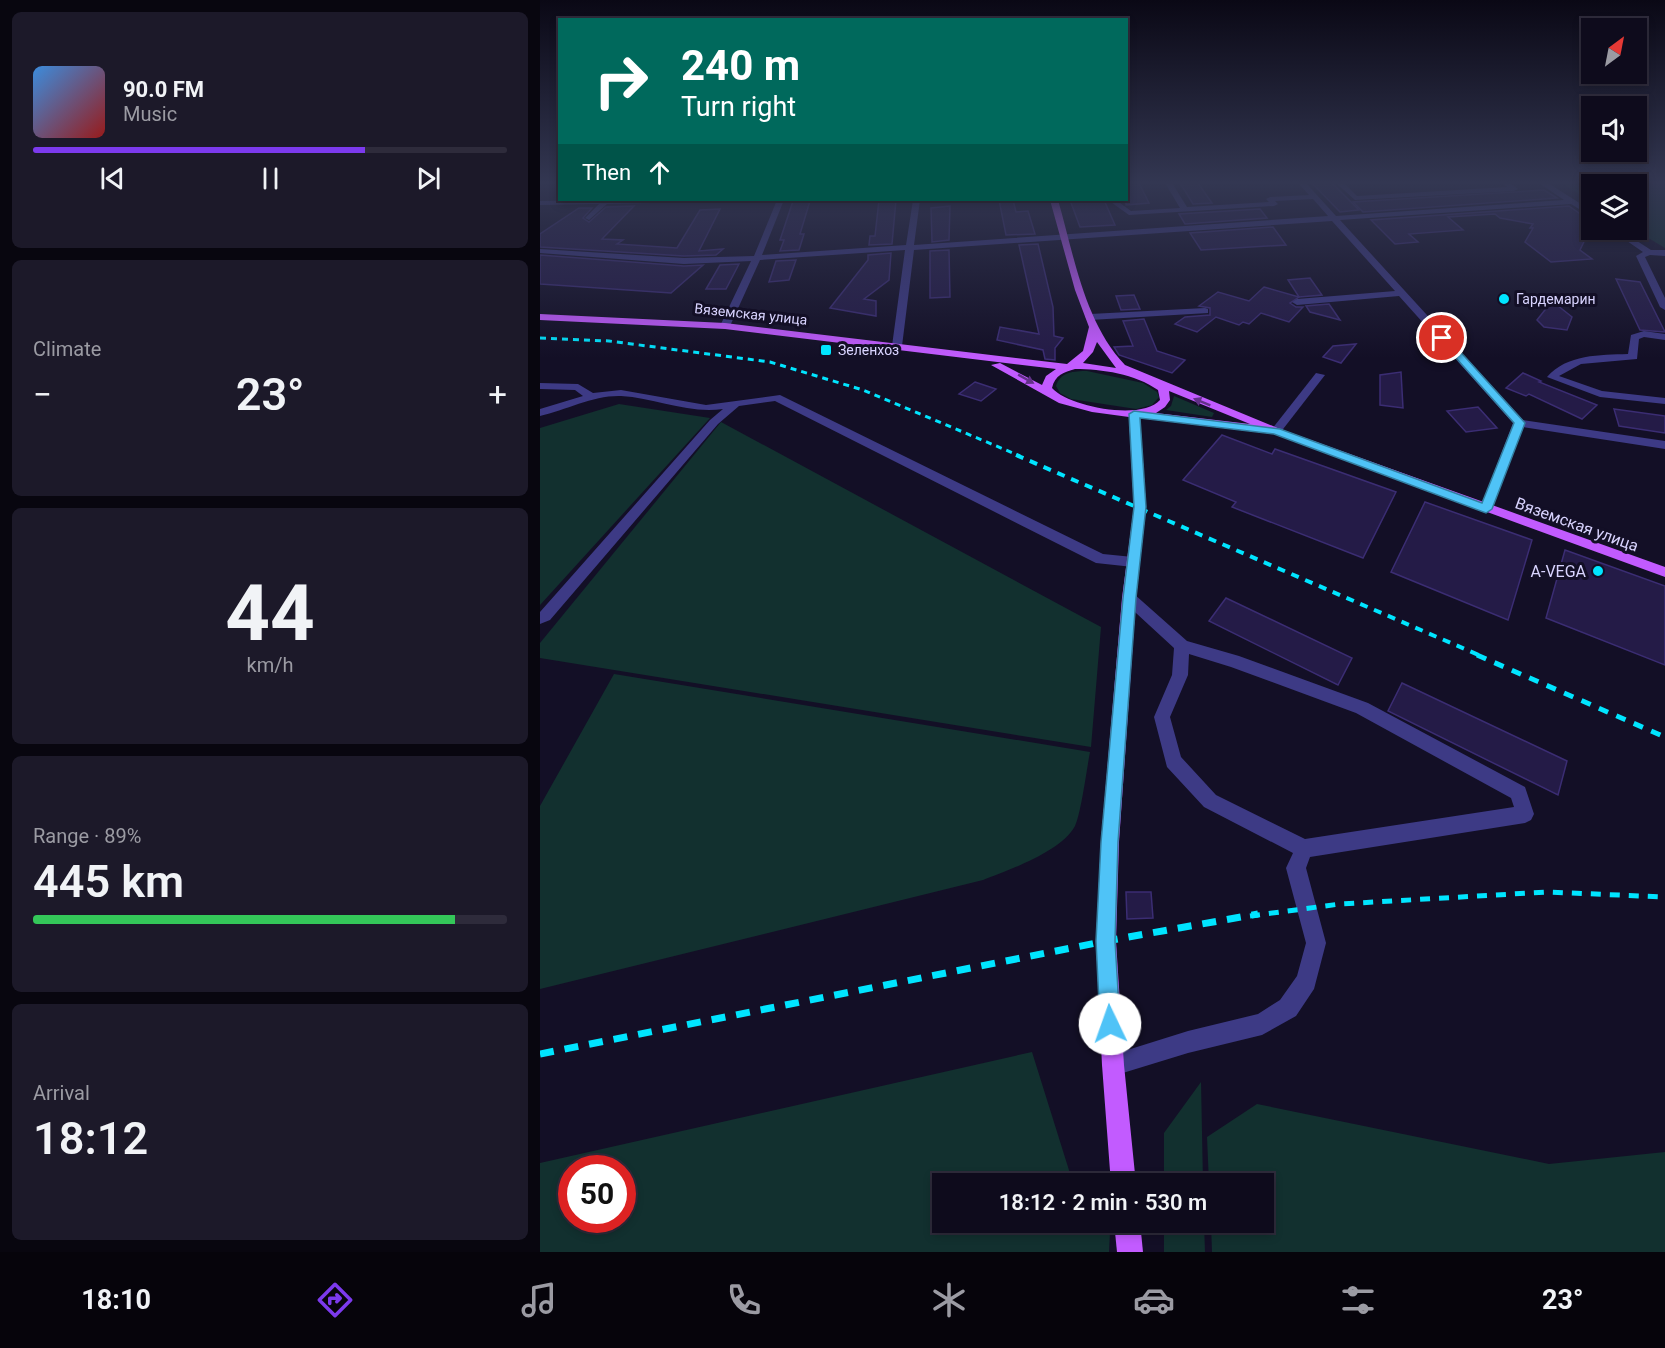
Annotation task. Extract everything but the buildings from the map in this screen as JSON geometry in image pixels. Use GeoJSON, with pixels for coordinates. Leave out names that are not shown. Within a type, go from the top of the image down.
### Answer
{"type":"FeatureCollection","features":[{"type":"Feature","properties":{"kind":"main road"},"geometry":{"type":"LineString","coordinates":[[1067,241],[1090,317],[1100,342],[1114,362],[1152,381],[1276,431]]}},
{"type":"Feature","properties":{"kind":"main road","name":"Вяземская улица"},"geometry":{"type":"LineString","coordinates":[[540,317],[725,326],[958,355]]}},
{"type":"Feature","properties":{"kind":"main road"},"geometry":{"type":"LineString","coordinates":[[1052,396],[1047,388],[1049,379],[1084,358],[1092,346],[1090,317]]}},
{"type":"Feature","properties":{"kind":"main road"},"geometry":{"type":"LineString","coordinates":[[958,355],[1069,367],[1092,367],[1152,381],[1163,389],[1166,395],[1164,402],[1152,411],[1134,414]]}},
{"type":"Feature","properties":{"kind":"main road"},"geometry":{"type":"LineString","coordinates":[[958,355],[1010,370],[1052,396],[1070,404],[1276,431]]}},
{"type":"Feature","properties":{"kind":"main road"},"geometry":{"type":"LineString","coordinates":[[1123,1173],[1113,1065],[1106,941],[1110,842],[1129,598],[1140,507],[1134,414]]}},
{"type":"Feature","properties":{"kind":"main road","name":"Вяземская улица"},"geometry":{"type":"LineString","coordinates":[[1276,431],[1665,572]]}},
{"type":"Feature","properties":{"kind":"main road"},"geometry":{"type":"LineString","coordinates":[[1128,1233],[1130,1252]]}},
{"type":"Feature","properties":{"kind":"street"},"geometry":{"type":"LineString","coordinates":[[725,326],[764,241]]}},
{"type":"Feature","properties":{"kind":"street"},"geometry":{"type":"LineString","coordinates":[[897,346],[912,241]]}},
{"type":"Feature","properties":{"kind":"street"},"geometry":{"type":"LineString","coordinates":[[540,251],[684,261],[983,241]]}},
{"type":"Feature","properties":{"kind":"street"},"geometry":{"type":"LineString","coordinates":[[1355,241],[1520,423],[1665,445]]}},
{"type":"Feature","properties":{"kind":"street"},"geometry":{"type":"LineString","coordinates":[[1632,241],[1649,252],[1665,254]]}},
{"type":"Feature","properties":{"kind":"street"},"geometry":{"type":"LineString","coordinates":[[1649,252],[1640,256],[1665,307]]}},
{"type":"Feature","properties":{"kind":"street"},"geometry":{"type":"LineString","coordinates":[[1650,276],[1665,280]]}},
{"type":"Feature","properties":{"kind":"street"},"geometry":{"type":"LineString","coordinates":[[1297,302],[1402,293]]}},
{"type":"Feature","properties":{"kind":"street"},"geometry":{"type":"LineString","coordinates":[[1090,317],[1205,310]]}},
{"type":"Feature","properties":{"kind":"street"},"geometry":{"type":"LineString","coordinates":[[1665,337],[1644,334],[1634,338],[1633,357],[1597,358],[1561,367],[1552,377],[1600,394],[1665,401]]}},
{"type":"Feature","properties":{"kind":"street"},"geometry":{"type":"LineString","coordinates":[[1276,431],[1320,375]]}},
{"type":"Feature","properties":{"kind":"street"},"geometry":{"type":"LineString","coordinates":[[540,386],[578,387],[591,397]]}},
{"type":"Feature","properties":{"kind":"street"},"geometry":{"type":"LineString","coordinates":[[540,413],[591,397],[621,393],[706,408],[776,397],[1101,559],[1133,562]]}},
{"type":"Feature","properties":{"kind":"street"},"geometry":{"type":"LineString","coordinates":[[540,618],[545,616],[714,422],[735,404]]}},
{"type":"Feature","properties":{"kind":"street"},"geometry":{"type":"LineString","coordinates":[[1486,509],[1520,423]]}},
{"type":"Feature","properties":{"kind":"street"},"geometry":{"type":"LineString","coordinates":[[1129,598],[1182,646],[1233,661],[1362,708],[1519,793],[1525,814],[1304,849],[1210,801],[1173,761],[1162,717],[1180,675],[1182,646]]}},
{"type":"Feature","properties":{"kind":"street"},"geometry":{"type":"LineString","coordinates":[[1113,1065],[1188,1042],[1262,1024],[1288,1008],[1306,981],[1316,943],[1296,868],[1304,849]]}},
{"type":"Feature","properties":{"kind":"green space"},"geometry":{"type":"Polygon","coordinates":[[[1654,241],[1665,241],[1665,248],[1654,241]]]}},
{"type":"Feature","properties":{"kind":"green space"},"geometry":{"type":"Polygon","coordinates":[[[1087,371],[1143,383],[1157,392],[1159,397],[1152,405],[1136,409],[1071,399],[1060,393],[1056,386],[1064,375],[1087,371]]]}},
{"type":"Feature","properties":{"kind":"green space"},"geometry":{"type":"Polygon","coordinates":[[[1174,396],[1214,413],[1212,417],[1166,410],[1171,406],[1174,396]]]}},
{"type":"Feature","properties":{"kind":"green space"},"geometry":{"type":"Polygon","coordinates":[[[619,404],[710,418],[540,605],[540,428],[619,404]]]}},
{"type":"Feature","properties":{"kind":"green space"},"geometry":{"type":"Polygon","coordinates":[[[721,422],[1101,627],[1091,747],[540,658],[540,643],[721,422]]]}},
{"type":"Feature","properties":{"kind":"green space"},"geometry":{"type":"Polygon","coordinates":[[[614,674],[1090,752],[1077,820],[1075,826],[1059,844],[1034,859],[983,880],[540,989],[540,806],[614,674]]]}},
{"type":"Feature","properties":{"kind":"green space"},"geometry":{"type":"Polygon","coordinates":[[[1032,1052],[1070,1173],[932,1173],[932,1233],[1110,1233],[1109,1252],[540,1252],[540,1163],[558,1159],[558,1233],[636,1233],[636,1155],[575,1155],[1032,1052]]]}},
{"type":"Feature","properties":{"kind":"green space"},"geometry":{"type":"Polygon","coordinates":[[[1201,1082],[1203,1173],[1164,1173],[1164,1133],[1201,1082]]]}},
{"type":"Feature","properties":{"kind":"green space"},"geometry":{"type":"Polygon","coordinates":[[[1257,1104],[1549,1164],[1665,1152],[1665,1252],[1212,1252],[1211,1233],[1274,1233],[1274,1173],[1209,1173],[1207,1137],[1257,1104]]]}},
{"type":"Feature","properties":{"kind":"green space"},"geometry":{"type":"Polygon","coordinates":[[[1164,1233],[1204,1233],[1205,1252],[1164,1252],[1164,1233]]]}},
{"type":"Feature","properties":{"kind":"railway"},"geometry":{"type":"LineString","coordinates":[[540,338],[609,341],[770,362],[863,390],[1020,456]]}},
{"type":"Feature","properties":{"kind":"railway"},"geometry":{"type":"LineString","coordinates":[[1016,455],[1481,656]]}},
{"type":"Feature","properties":{"kind":"railway"},"geometry":{"type":"LineString","coordinates":[[1477,655],[1665,737]]}},
{"type":"Feature","properties":{"kind":"railway"},"geometry":{"type":"LineString","coordinates":[[1250,916],[1340,904],[1547,892],[1665,897]]}},
{"type":"Feature","properties":{"kind":"railway"},"geometry":{"type":"LineString","coordinates":[[540,1054],[1106,941],[1258,914]]}},
{"type":"Feature","properties":{"kind":"place","name":"Гардемарин"},"geometry":{"type":"Point","coordinates":[1504,299]}},
{"type":"Feature","properties":{"kind":"place","name":"Зеленхоз"},"geometry":{"type":"Point","coordinates":[826,350]}},
{"type":"Feature","properties":{"kind":"place","name":"A-VEGA"},"geometry":{"type":"Point","coordinates":[1598,571]}},
{"type":"Feature","properties":{"kind":"route"},"geometry":{"type":"LineString","coordinates":[[1110,1024],[1106,941],[1110,842],[1129,598],[1140,507],[1134,414],[1276,431],[1486,509],[1520,423],[1442,338]]}}]}
